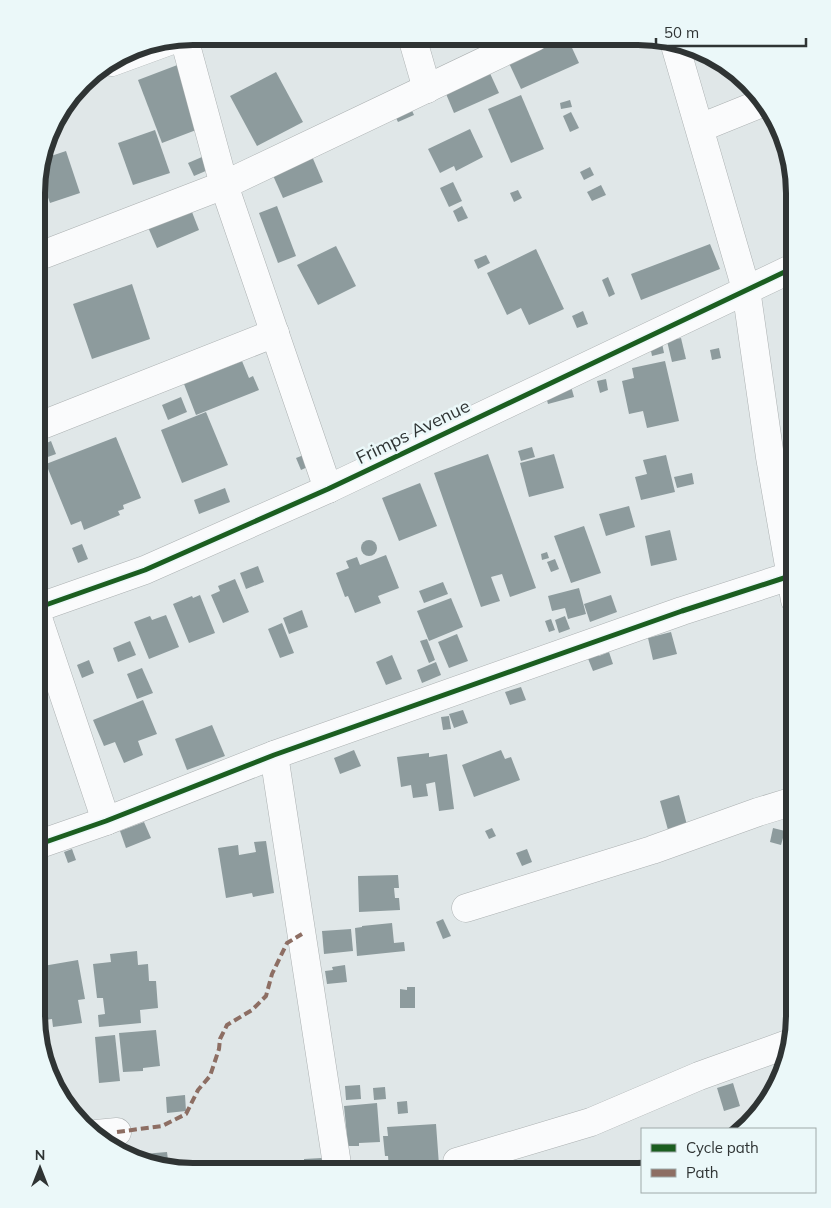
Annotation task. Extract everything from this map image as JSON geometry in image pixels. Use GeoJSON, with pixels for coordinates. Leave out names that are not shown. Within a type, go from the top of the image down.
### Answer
{"type":"FeatureCollection","features":[{"type":"Feature","properties":{"kind":"street"},"geometry":{"type":"LineString","coordinates":[[186,45],[224,185],[328,489]]}},
{"type":"Feature","properties":{"kind":"street"},"geometry":{"type":"LineString","coordinates":[[414,45],[427,89]]}},
{"type":"Feature","properties":{"kind":"street"},"geometry":{"type":"LineString","coordinates":[[45,254],[224,185],[518,45]]}},
{"type":"Feature","properties":{"kind":"street"},"geometry":{"type":"LineString","coordinates":[[678,51],[746,290],[786,549]]}},
{"type":"Feature","properties":{"kind":"street"},"geometry":{"type":"LineString","coordinates":[[700,128],[757,105]]}},
{"type":"Feature","properties":{"kind":"street","name":"Frimps Avenue"},"geometry":{"type":"LineString","coordinates":[[45,605],[145,570],[328,489],[786,271]]}},
{"type":"Feature","properties":{"kind":"street"},"geometry":{"type":"LineString","coordinates":[[45,424],[275,334]]}},
{"type":"Feature","properties":{"kind":"street"},"geometry":{"type":"LineString","coordinates":[[45,842],[106,821],[274,755],[682,611],[786,589]]}},
{"type":"Feature","properties":{"kind":"street"},"geometry":{"type":"LineString","coordinates":[[45,639],[106,821]]}},
{"type":"Feature","properties":{"kind":"street"},"geometry":{"type":"LineString","coordinates":[[274,755],[337,1163]]}},
{"type":"Feature","properties":{"kind":"street"},"geometry":{"type":"LineString","coordinates":[[466,908],[643,853],[786,803]]}},
{"type":"Feature","properties":{"kind":"street"},"geometry":{"type":"LineString","coordinates":[[457,1162],[591,1122],[699,1076],[782,1046]]}},
{"type":"Feature","properties":{"kind":"building"},"geometry":{"type":"Polygon","coordinates":[[[542,45],[571,45],[579,63],[521,89],[508,61],[542,45]]]}},
{"type":"Feature","properties":{"kind":"building"},"geometry":{"type":"Polygon","coordinates":[[[180,64],[204,127],[162,143],[138,80],[180,64]]]}},
{"type":"Feature","properties":{"kind":"building"},"geometry":{"type":"Polygon","coordinates":[[[488,69],[499,93],[454,113],[444,89],[488,69]]]}},
{"type":"Feature","properties":{"kind":"building"},"geometry":{"type":"Polygon","coordinates":[[[276,72],[303,122],[257,146],[230,96],[276,72]]]}},
{"type":"Feature","properties":{"kind":"building"},"geometry":{"type":"Polygon","coordinates":[[[521,95],[544,149],[511,163],[488,109],[521,95]]]}},
{"type":"Feature","properties":{"kind":"building"},"geometry":{"type":"Polygon","coordinates":[[[570,100],[572,107],[561,109],[560,103],[570,100]]]}},
{"type":"Feature","properties":{"kind":"building"},"geometry":{"type":"Polygon","coordinates":[[[408,102],[414,115],[398,122],[392,110],[408,102]]]}},
{"type":"Feature","properties":{"kind":"building"},"geometry":{"type":"Polygon","coordinates":[[[571,112],[579,128],[570,132],[563,116],[571,112]]]}},
{"type":"Feature","properties":{"kind":"building"},"geometry":{"type":"Polygon","coordinates":[[[470,129],[483,157],[456,171],[454,166],[440,173],[428,149],[470,129]]]}},
{"type":"Feature","properties":{"kind":"building"},"geometry":{"type":"Polygon","coordinates":[[[155,130],[170,173],[133,185],[118,143],[155,130]]]}},
{"type":"Feature","properties":{"kind":"building"},"geometry":{"type":"Polygon","coordinates":[[[66,151],[80,193],[50,203],[45,190],[50,156],[66,151]]]}},
{"type":"Feature","properties":{"kind":"building"},"geometry":{"type":"Polygon","coordinates":[[[209,154],[215,167],[194,176],[188,163],[209,154]]]}},
{"type":"Feature","properties":{"kind":"building"},"geometry":{"type":"Polygon","coordinates":[[[311,154],[323,182],[283,198],[271,171],[311,154]]]}},
{"type":"Feature","properties":{"kind":"building"},"geometry":{"type":"Polygon","coordinates":[[[590,167],[594,175],[584,180],[580,172],[590,167]]]}},
{"type":"Feature","properties":{"kind":"building"},"geometry":{"type":"Polygon","coordinates":[[[453,182],[462,201],[449,207],[440,188],[453,182]]]}},
{"type":"Feature","properties":{"kind":"building"},"geometry":{"type":"Polygon","coordinates":[[[601,185],[606,195],[592,201],[587,192],[601,185]]]}},
{"type":"Feature","properties":{"kind":"building"},"geometry":{"type":"Polygon","coordinates":[[[518,190],[522,198],[514,202],[510,193],[518,190]]]}},
{"type":"Feature","properties":{"kind":"building"},"geometry":{"type":"Polygon","coordinates":[[[277,206],[296,256],[278,263],[259,213],[277,206]]]}},
{"type":"Feature","properties":{"kind":"building"},"geometry":{"type":"Polygon","coordinates":[[[462,206],[468,218],[458,222],[453,211],[462,206]]]}},
{"type":"Feature","properties":{"kind":"building"},"geometry":{"type":"Polygon","coordinates":[[[190,207],[199,230],[157,248],[147,225],[190,207]]]}},
{"type":"Feature","properties":{"kind":"building"},"geometry":{"type":"Polygon","coordinates":[[[710,244],[720,269],[641,300],[631,274],[710,244]]]}},
{"type":"Feature","properties":{"kind":"building"},"geometry":{"type":"Polygon","coordinates":[[[336,246],[356,286],[318,305],[297,265],[336,246]]]}},
{"type":"Feature","properties":{"kind":"building"},"geometry":{"type":"Polygon","coordinates":[[[536,249],[564,309],[529,325],[521,308],[507,315],[487,273],[536,249]]]}},
{"type":"Feature","properties":{"kind":"building"},"geometry":{"type":"Polygon","coordinates":[[[486,255],[490,263],[478,269],[474,260],[486,255]]]}},
{"type":"Feature","properties":{"kind":"building"},"geometry":{"type":"Polygon","coordinates":[[[608,277],[615,294],[609,297],[602,280],[608,277]]]}},
{"type":"Feature","properties":{"kind":"building"},"geometry":{"type":"Polygon","coordinates":[[[132,284],[150,339],[92,359],[73,304],[132,284]]]}},
{"type":"Feature","properties":{"kind":"building"},"geometry":{"type":"Polygon","coordinates":[[[583,311],[588,324],[577,328],[572,316],[583,311]]]}},
{"type":"Feature","properties":{"kind":"building"},"geometry":{"type":"Polygon","coordinates":[[[681,338],[686,359],[672,362],[667,341],[681,338]]]}},
{"type":"Feature","properties":{"kind":"building"},"geometry":{"type":"Polygon","coordinates":[[[662,343],[664,353],[652,356],[650,346],[662,343]]]}},
{"type":"Feature","properties":{"kind":"building"},"geometry":{"type":"Polygon","coordinates":[[[719,348],[721,358],[712,360],[710,350],[719,348]]]}},
{"type":"Feature","properties":{"kind":"building"},"geometry":{"type":"Polygon","coordinates":[[[242,361],[249,378],[253,376],[259,390],[196,415],[184,384],[242,361]]]}},
{"type":"Feature","properties":{"kind":"building"},"geometry":{"type":"Polygon","coordinates":[[[665,361],[679,421],[647,428],[643,411],[629,414],[622,381],[634,378],[632,368],[665,361]]]}},
{"type":"Feature","properties":{"kind":"building"},"geometry":{"type":"Polygon","coordinates":[[[569,379],[574,397],[548,404],[543,386],[569,379]]]}},
{"type":"Feature","properties":{"kind":"building"},"geometry":{"type":"Polygon","coordinates":[[[606,379],[608,390],[600,393],[597,381],[606,379]]]}},
{"type":"Feature","properties":{"kind":"building"},"geometry":{"type":"Polygon","coordinates":[[[181,397],[187,412],[168,420],[162,405],[181,397]]]}},
{"type":"Feature","properties":{"kind":"building"},"geometry":{"type":"Polygon","coordinates":[[[206,412],[228,465],[182,483],[161,430],[206,412]]]}},
{"type":"Feature","properties":{"kind":"building"},"geometry":{"type":"Polygon","coordinates":[[[116,437],[141,498],[123,505],[124,509],[118,511],[120,515],[84,530],[81,521],[71,525],[46,464],[116,437]]]}},
{"type":"Feature","properties":{"kind":"building"},"geometry":{"type":"Polygon","coordinates":[[[51,441],[56,454],[45,458],[45,444],[51,441]]]}},
{"type":"Feature","properties":{"kind":"building"},"geometry":{"type":"Polygon","coordinates":[[[532,447],[535,457],[521,461],[518,451],[532,447]]]}},
{"type":"Feature","properties":{"kind":"building"},"geometry":{"type":"Polygon","coordinates":[[[309,453],[314,464],[301,470],[296,458],[309,453]]]}},
{"type":"Feature","properties":{"kind":"building"},"geometry":{"type":"Polygon","coordinates":[[[488,454],[536,588],[510,597],[502,574],[491,577],[500,601],[481,607],[434,473],[488,454]]]}},
{"type":"Feature","properties":{"kind":"building"},"geometry":{"type":"Polygon","coordinates":[[[554,454],[564,488],[529,497],[520,463],[554,454]]]}},
{"type":"Feature","properties":{"kind":"building"},"geometry":{"type":"Polygon","coordinates":[[[666,455],[675,492],[641,500],[635,477],[647,474],[643,460],[666,455]]]}},
{"type":"Feature","properties":{"kind":"building"},"geometry":{"type":"Polygon","coordinates":[[[692,473],[694,484],[677,488],[674,477],[692,473]]]}},
{"type":"Feature","properties":{"kind":"building"},"geometry":{"type":"Polygon","coordinates":[[[420,483],[437,526],[399,541],[382,498],[420,483]]]}},
{"type":"Feature","properties":{"kind":"building"},"geometry":{"type":"Polygon","coordinates":[[[225,488],[230,502],[199,514],[194,500],[225,488]]]}},
{"type":"Feature","properties":{"kind":"building"},"geometry":{"type":"Polygon","coordinates":[[[629,506],[635,527],[606,536],[599,514],[629,506]]]}},
{"type":"Feature","properties":{"kind":"building"},"geometry":{"type":"Polygon","coordinates":[[[584,526],[601,573],[571,583],[554,536],[584,526]]]}},
{"type":"Feature","properties":{"kind":"building"},"geometry":{"type":"Polygon","coordinates":[[[670,530],[677,560],[651,566],[645,536],[670,530]]]}},
{"type":"Feature","properties":{"kind":"building"},"geometry":{"type":"Polygon","coordinates":[[[369,540],[377,548],[369,556],[361,548],[369,540]]]}},
{"type":"Feature","properties":{"kind":"building"},"geometry":{"type":"Polygon","coordinates":[[[82,544],[88,559],[78,563],[72,548],[82,544]]]}},
{"type":"Feature","properties":{"kind":"building"},"geometry":{"type":"Polygon","coordinates":[[[547,552],[549,558],[542,560],[541,554],[547,552]]]}},
{"type":"Feature","properties":{"kind":"building"},"geometry":{"type":"Polygon","coordinates":[[[386,555],[399,588],[378,596],[381,603],[355,613],[348,596],[345,597],[336,573],[349,568],[346,561],[357,557],[360,565],[386,555]]]}},
{"type":"Feature","properties":{"kind":"building"},"geometry":{"type":"Polygon","coordinates":[[[555,559],[559,569],[551,572],[547,562],[555,559]]]}},
{"type":"Feature","properties":{"kind":"building"},"geometry":{"type":"Polygon","coordinates":[[[258,566],[264,582],[246,589],[240,573],[258,566]]]}},
{"type":"Feature","properties":{"kind":"building"},"geometry":{"type":"Polygon","coordinates":[[[235,579],[249,612],[223,623],[211,595],[220,591],[218,586],[235,579]]]}},
{"type":"Feature","properties":{"kind":"building"},"geometry":{"type":"Polygon","coordinates":[[[443,582],[448,594],[424,603],[419,591],[443,582]]]}},
{"type":"Feature","properties":{"kind":"building"},"geometry":{"type":"Polygon","coordinates":[[[579,588],[586,614],[568,619],[565,608],[552,611],[548,596],[579,588]]]}},
{"type":"Feature","properties":{"kind":"building"},"geometry":{"type":"Polygon","coordinates":[[[200,595],[215,633],[189,643],[173,604],[192,596],[193,598],[200,595]]]}},
{"type":"Feature","properties":{"kind":"building"},"geometry":{"type":"Polygon","coordinates":[[[611,595],[617,612],[590,622],[584,604],[611,595]]]}},
{"type":"Feature","properties":{"kind":"building"},"geometry":{"type":"Polygon","coordinates":[[[451,598],[463,627],[429,641],[417,611],[451,598]]]}},
{"type":"Feature","properties":{"kind":"building"},"geometry":{"type":"Polygon","coordinates":[[[302,610],[308,627],[289,634],[283,618],[302,610]]]}},
{"type":"Feature","properties":{"kind":"building"},"geometry":{"type":"Polygon","coordinates":[[[166,615],[179,647],[149,659],[134,622],[150,616],[152,620],[166,615]]]}},
{"type":"Feature","properties":{"kind":"building"},"geometry":{"type":"Polygon","coordinates":[[[565,616],[570,629],[559,633],[555,620],[565,616]]]}},
{"type":"Feature","properties":{"kind":"building"},"geometry":{"type":"Polygon","coordinates":[[[551,619],[555,630],[549,632],[545,621],[551,619]]]}},
{"type":"Feature","properties":{"kind":"building"},"geometry":{"type":"Polygon","coordinates":[[[282,623],[294,653],[280,658],[268,629],[282,623]]]}},
{"type":"Feature","properties":{"kind":"building"},"geometry":{"type":"Polygon","coordinates":[[[671,632],[677,654],[653,660],[648,638],[671,632]]]}},
{"type":"Feature","properties":{"kind":"building"},"geometry":{"type":"Polygon","coordinates":[[[457,634],[468,661],[449,668],[438,642],[457,634]]]}},
{"type":"Feature","properties":{"kind":"building"},"geometry":{"type":"Polygon","coordinates":[[[427,639],[435,660],[429,663],[420,641],[427,639]]]}},
{"type":"Feature","properties":{"kind":"building"},"geometry":{"type":"Polygon","coordinates":[[[130,641],[136,655],[118,662],[113,648],[130,641]]]}},
{"type":"Feature","properties":{"kind":"building"},"geometry":{"type":"Polygon","coordinates":[[[597,652],[599,656],[609,652],[613,664],[593,671],[587,656],[597,652]]]}},
{"type":"Feature","properties":{"kind":"building"},"geometry":{"type":"Polygon","coordinates":[[[392,655],[402,679],[386,685],[376,662],[392,655]]]}},
{"type":"Feature","properties":{"kind":"building"},"geometry":{"type":"Polygon","coordinates":[[[89,660],[94,673],[82,678],[77,665],[89,660]]]}},
{"type":"Feature","properties":{"kind":"building"},"geometry":{"type":"Polygon","coordinates":[[[436,662],[441,675],[422,683],[417,670],[436,662]]]}},
{"type":"Feature","properties":{"kind":"building"},"geometry":{"type":"Polygon","coordinates":[[[142,668],[153,693],[137,699],[127,674],[142,668]]]}},
{"type":"Feature","properties":{"kind":"building"},"geometry":{"type":"Polygon","coordinates":[[[521,687],[526,700],[510,705],[505,692],[521,687]]]}},
{"type":"Feature","properties":{"kind":"building"},"geometry":{"type":"Polygon","coordinates":[[[143,700],[157,734],[138,741],[143,755],[124,763],[115,742],[104,746],[93,720],[143,700]]]}},
{"type":"Feature","properties":{"kind":"building"},"geometry":{"type":"Polygon","coordinates":[[[463,710],[468,723],[454,728],[449,714],[463,710]]]}},
{"type":"Feature","properties":{"kind":"building"},"geometry":{"type":"Polygon","coordinates":[[[449,716],[451,729],[443,730],[441,717],[449,716]]]}},
{"type":"Feature","properties":{"kind":"building"},"geometry":{"type":"Polygon","coordinates":[[[212,725],[225,756],[187,770],[175,739],[212,725]]]}},
{"type":"Feature","properties":{"kind":"building"},"geometry":{"type":"Polygon","coordinates":[[[354,750],[361,766],[340,774],[334,758],[354,750]]]}},
{"type":"Feature","properties":{"kind":"building"},"geometry":{"type":"Polygon","coordinates":[[[501,750],[505,759],[511,757],[520,780],[474,797],[462,765],[501,750]]]}},
{"type":"Feature","properties":{"kind":"building"},"geometry":{"type":"Polygon","coordinates":[[[429,753],[429,757],[447,754],[454,809],[439,811],[435,782],[426,784],[428,796],[413,798],[411,785],[401,787],[397,757],[429,753]]]}},
{"type":"Feature","properties":{"kind":"building"},"geometry":{"type":"Polygon","coordinates":[[[679,795],[687,825],[668,830],[660,801],[679,795]]]}},
{"type":"Feature","properties":{"kind":"building"},"geometry":{"type":"Polygon","coordinates":[[[144,822],[151,838],[126,848],[120,831],[144,822]]]}},
{"type":"Feature","properties":{"kind":"building"},"geometry":{"type":"Polygon","coordinates":[[[492,828],[496,836],[489,839],[485,831],[492,828]]]}},
{"type":"Feature","properties":{"kind":"building"},"geometry":{"type":"Polygon","coordinates":[[[773,828],[785,831],[781,845],[770,842],[773,828]]]}},
{"type":"Feature","properties":{"kind":"building"},"geometry":{"type":"Polygon","coordinates":[[[266,841],[274,893],[253,897],[252,893],[226,898],[218,848],[238,845],[239,855],[256,852],[254,842],[266,841]]]}},
{"type":"Feature","properties":{"kind":"building"},"geometry":{"type":"Polygon","coordinates":[[[72,849],[76,860],[68,863],[64,852],[72,849]]]}},
{"type":"Feature","properties":{"kind":"building"},"geometry":{"type":"Polygon","coordinates":[[[527,849],[532,862],[522,866],[516,853],[527,849]]]}},
{"type":"Feature","properties":{"kind":"building"},"geometry":{"type":"Polygon","coordinates":[[[398,875],[399,888],[394,888],[395,898],[399,898],[400,910],[359,912],[358,876],[398,875]]]}},
{"type":"Feature","properties":{"kind":"building"},"geometry":{"type":"Polygon","coordinates":[[[443,919],[451,936],[443,939],[436,922],[443,919]]]}},
{"type":"Feature","properties":{"kind":"building"},"geometry":{"type":"Polygon","coordinates":[[[392,923],[394,943],[404,942],[405,951],[357,956],[355,928],[392,923]]]}},
{"type":"Feature","properties":{"kind":"building"},"geometry":{"type":"Polygon","coordinates":[[[351,929],[353,951],[324,954],[322,931],[351,929]]]}},
{"type":"Feature","properties":{"kind":"building"},"geometry":{"type":"Polygon","coordinates":[[[137,951],[138,965],[148,964],[149,981],[156,981],[158,1008],[140,1010],[141,1023],[99,1027],[98,1015],[105,1014],[103,998],[97,998],[93,964],[111,962],[110,954],[137,951]]]}},
{"type":"Feature","properties":{"kind":"building"},"geometry":{"type":"Polygon","coordinates":[[[78,960],[85,999],[78,1000],[82,1023],[53,1027],[52,1019],[45,1020],[45,966],[78,960]]]}},
{"type":"Feature","properties":{"kind":"building"},"geometry":{"type":"Polygon","coordinates":[[[345,965],[347,982],[327,984],[325,971],[333,970],[332,967],[345,965]]]}},
{"type":"Feature","properties":{"kind":"building"},"geometry":{"type":"Polygon","coordinates":[[[407,987],[415,987],[415,1008],[400,1008],[400,989],[407,990],[407,987]]]}},
{"type":"Feature","properties":{"kind":"building"},"geometry":{"type":"Polygon","coordinates":[[[156,1030],[160,1066],[143,1068],[143,1071],[123,1072],[119,1033],[156,1030]]]}},
{"type":"Feature","properties":{"kind":"building"},"geometry":{"type":"Polygon","coordinates":[[[115,1035],[120,1081],[99,1083],[95,1037],[115,1035]]]}},
{"type":"Feature","properties":{"kind":"building"},"geometry":{"type":"Polygon","coordinates":[[[733,1083],[740,1106],[724,1111],[717,1088],[733,1083]]]}},
{"type":"Feature","properties":{"kind":"building"},"geometry":{"type":"Polygon","coordinates":[[[360,1085],[361,1099],[346,1100],[345,1086],[360,1085]]]}},
{"type":"Feature","properties":{"kind":"building"},"geometry":{"type":"Polygon","coordinates":[[[385,1087],[386,1099],[374,1100],[373,1088],[385,1087]]]}},
{"type":"Feature","properties":{"kind":"building"},"geometry":{"type":"Polygon","coordinates":[[[185,1095],[186,1111],[167,1113],[166,1097],[185,1095]]]}},
{"type":"Feature","properties":{"kind":"building"},"geometry":{"type":"Polygon","coordinates":[[[407,1101],[408,1113],[398,1114],[397,1102],[407,1101]]]}},
{"type":"Feature","properties":{"kind":"building"},"geometry":{"type":"Polygon","coordinates":[[[377,1103],[380,1142],[359,1143],[359,1146],[348,1146],[344,1106],[377,1103]]]}},
{"type":"Feature","properties":{"kind":"building"},"geometry":{"type":"Polygon","coordinates":[[[436,1124],[439,1163],[389,1163],[388,1156],[385,1156],[383,1136],[388,1136],[387,1127],[436,1124]]]}},
{"type":"Feature","properties":{"kind":"building"},"geometry":{"type":"Polygon","coordinates":[[[167,1152],[168,1161],[164,1160],[143,1154],[167,1152]]]}},
{"type":"Feature","properties":{"kind":"building"},"geometry":{"type":"Polygon","coordinates":[[[322,1158],[322,1163],[304,1163],[304,1159],[322,1158]]]}},
{"type":"Feature","properties":{"kind":"marked path"},"geometry":{"type":"LineString","coordinates":[[117,1132],[162,1126],[186,1114],[198,1090],[210,1076],[219,1049],[220,1039],[227,1025],[252,1010],[266,996],[272,974],[287,943],[302,934]]}},
{"type":"Feature","properties":{"kind":"cycle path"},"geometry":{"type":"LineString","coordinates":[[45,605],[145,570],[328,489],[786,271]]}},
{"type":"Feature","properties":{"kind":"cycle path"},"geometry":{"type":"LineString","coordinates":[[45,842],[106,821],[274,755],[682,611],[786,577]]}}]}
